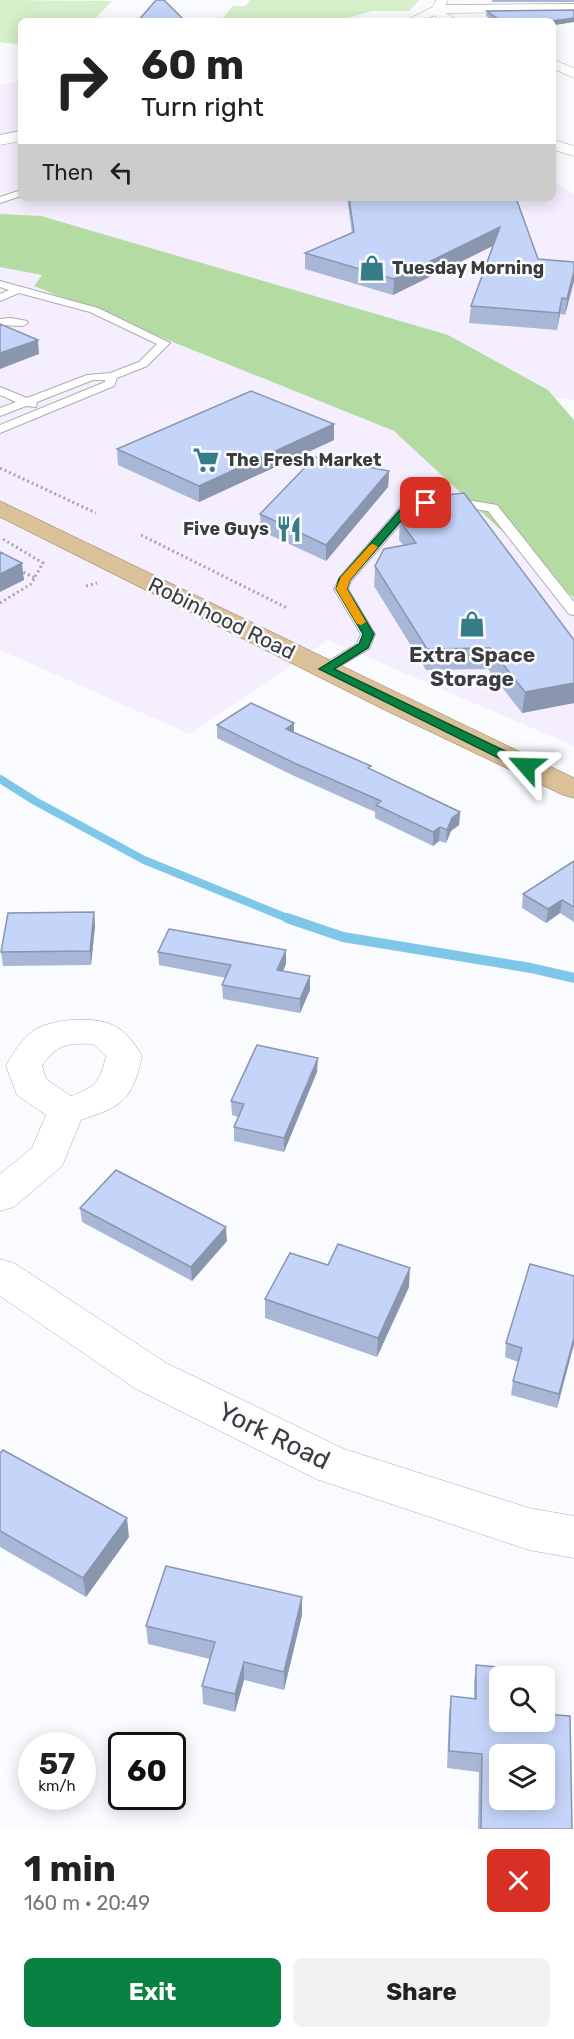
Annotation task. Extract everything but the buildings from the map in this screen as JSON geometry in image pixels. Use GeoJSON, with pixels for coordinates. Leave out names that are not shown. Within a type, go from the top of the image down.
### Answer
{"type":"FeatureCollection","features":[{"type":"Feature","properties":{"kind":"main road","name":"Robinhood Road"},"geometry":{"type":"LineString","coordinates":[[0,508],[325,669],[572,786]]}},
{"type":"Feature","properties":{"kind":"street"},"geometry":{"type":"LineString","coordinates":[[440,4],[441,16],[445,18]]}},
{"type":"Feature","properties":{"kind":"street"},"geometry":{"type":"LineString","coordinates":[[417,18],[440,4],[574,8]]}},
{"type":"Feature","properties":{"kind":"street"},"geometry":{"type":"LineString","coordinates":[[556,65],[574,74]]}},
{"type":"Feature","properties":{"kind":"street"},"geometry":{"type":"LineString","coordinates":[[0,140],[18,137]]}},
{"type":"Feature","properties":{"kind":"street"},"geometry":{"type":"LineString","coordinates":[[556,146],[574,151]]}},
{"type":"Feature","properties":{"kind":"street"},"geometry":{"type":"LineString","coordinates":[[0,1196],[48,1156],[66,1111]]}},
{"type":"Feature","properties":{"kind":"street","name":"York Road"},"geometry":{"type":"LineString","coordinates":[[0,1275],[151,1376],[332,1465],[529,1528],[574,1537]]}},
{"type":"Feature","properties":{"kind":"lane"},"geometry":{"type":"LineString","coordinates":[[0,200],[18,194]]}},
{"type":"Feature","properties":{"kind":"lane"},"geometry":{"type":"LineString","coordinates":[[0,284],[94,310],[164,343],[143,363],[112,376],[91,377],[0,412]]}},
{"type":"Feature","properties":{"kind":"lane"},"geometry":{"type":"LineString","coordinates":[[0,298],[18,289]]}},
{"type":"Feature","properties":{"kind":"lane"},"geometry":{"type":"LineString","coordinates":[[0,322],[8,320],[23,324]]}},
{"type":"Feature","properties":{"kind":"lane"},"geometry":{"type":"LineString","coordinates":[[0,429],[110,384],[112,376]]}},
{"type":"Feature","properties":{"kind":"lane"},"geometry":{"type":"LineString","coordinates":[[0,391],[46,411]]}},
{"type":"Feature","properties":{"kind":"lane"},"geometry":{"type":"LineString","coordinates":[[325,669],[364,646],[368,634],[341,589],[345,579],[409,506],[443,500],[492,508],[574,611]]}},
{"type":"Feature","properties":{"kind":"path"},"geometry":{"type":"LineString","coordinates":[[0,468],[96,513]]}},
{"type":"Feature","properties":{"kind":"path"},"geometry":{"type":"LineString","coordinates":[[141,536],[287,608]]}},
{"type":"Feature","properties":{"kind":"path"},"geometry":{"type":"LineString","coordinates":[[0,538],[43,563],[31,584],[0,603]]}},
{"type":"Feature","properties":{"kind":"path"},"geometry":{"type":"LineString","coordinates":[[17,569],[35,578]]}},
{"type":"Feature","properties":{"kind":"shaded area"},"geometry":{"type":"Polygon","coordinates":[[[18,81],[18,201],[556,201],[556,183],[574,194],[574,400],[557,398],[481,417],[574,597],[574,746],[328,640],[190,734],[0,650],[0,85],[18,81]]]}},
{"type":"Feature","properties":{"kind":"green space"},"geometry":{"type":"Polygon","coordinates":[[[0,0],[112,1],[96,18],[18,18],[18,45],[0,42],[0,0]]]}},
{"type":"Feature","properties":{"kind":"green space"},"geometry":{"type":"Polygon","coordinates":[[[250,0],[419,0],[409,11],[372,11],[348,18],[223,18],[233,6],[245,6],[250,0]]]}},
{"type":"Feature","properties":{"kind":"green space"},"geometry":{"type":"Polygon","coordinates":[[[0,214],[41,216],[448,335],[548,390],[574,420],[574,598],[394,431],[34,286],[42,275],[0,267],[0,214]]]}},
{"type":"Feature","properties":{"kind":"waterway"},"geometry":{"type":"LineString","coordinates":[[0,779],[35,801],[144,860],[287,918]]}},
{"type":"Feature","properties":{"kind":"waterway"},"geometry":{"type":"LineString","coordinates":[[287,918],[343,937],[531,968],[574,978]]}},
{"type":"Feature","properties":{"kind":"waterway"},"geometry":{"type":"LineString","coordinates":[[287,918],[292,920]]}},
{"type":"Feature","properties":{"kind":"slow traffic"},"geometry":{"type":"LineString","coordinates":[[361,622],[341,589],[345,579],[373,547]]}},
{"type":"Feature","properties":{"kind":"place","name":"Tuesday Morning"},"geometry":{"type":"Point","coordinates":[372,268]}},
{"type":"Feature","properties":{"kind":"place","name":"The Fresh Market"},"geometry":{"type":"Point","coordinates":[206,460]}},
{"type":"Feature","properties":{"kind":"place","name":"Five Guys"},"geometry":{"type":"Point","coordinates":[289,529]}},
{"type":"Feature","properties":{"kind":"place","name":"Extra Space Storage"},"geometry":{"type":"Point","coordinates":[472,624]}},
{"type":"Feature","properties":{"kind":"route"},"geometry":{"type":"LineString","coordinates":[[426,503],[409,506],[345,579],[341,589],[368,634],[364,646],[325,669],[526,766]]}}]}
